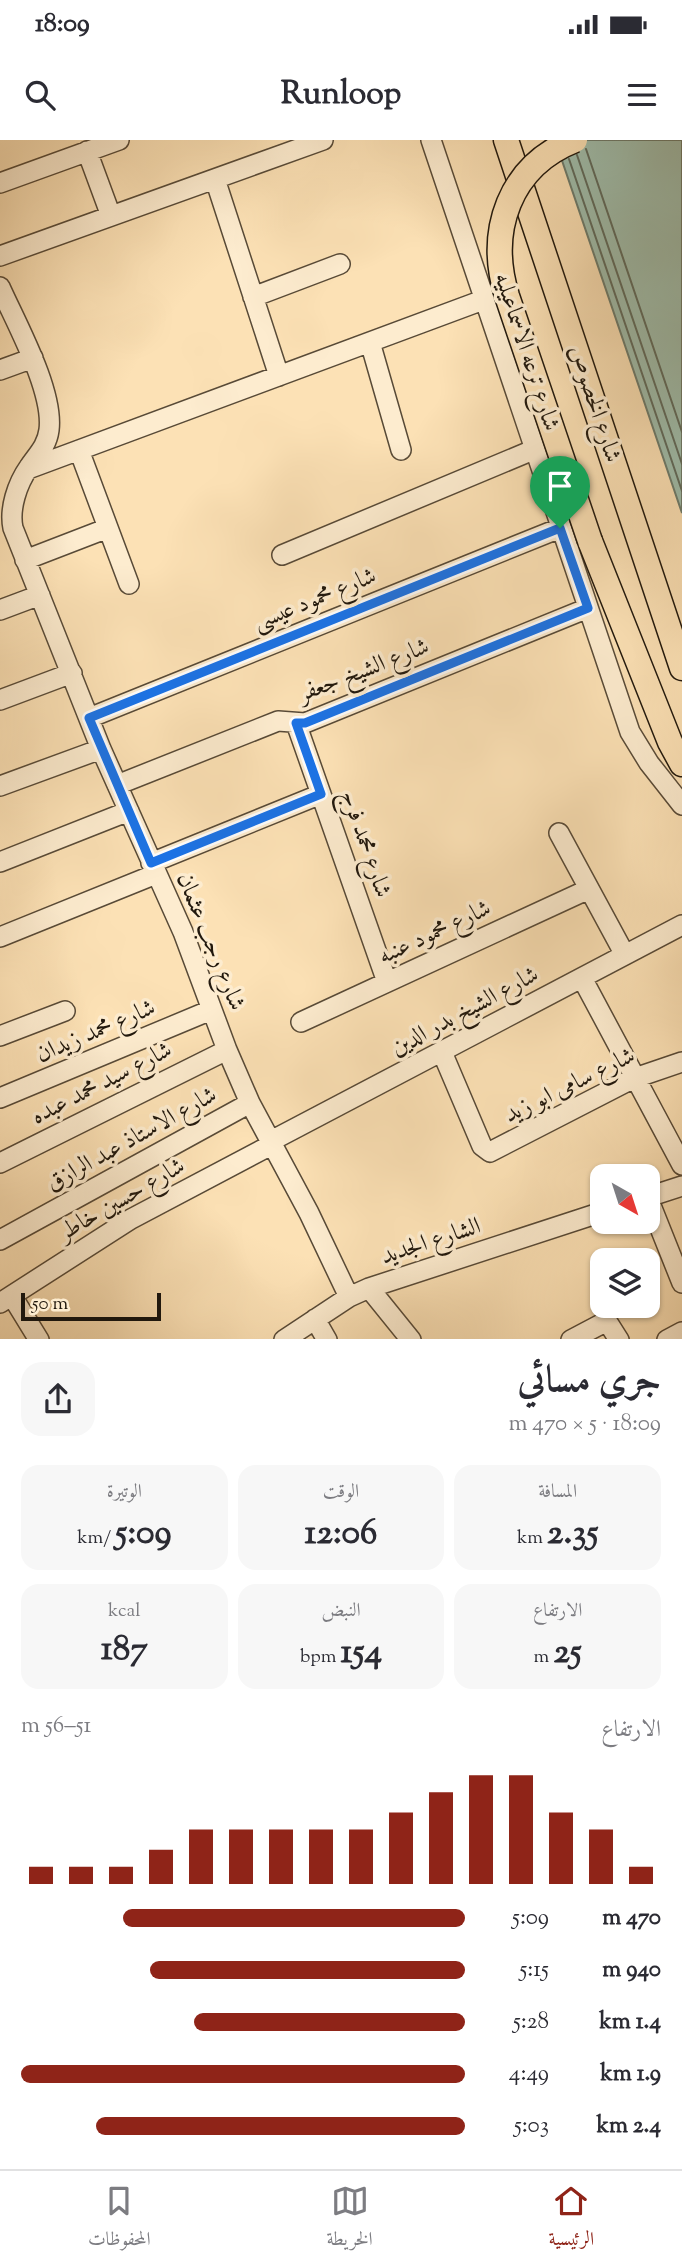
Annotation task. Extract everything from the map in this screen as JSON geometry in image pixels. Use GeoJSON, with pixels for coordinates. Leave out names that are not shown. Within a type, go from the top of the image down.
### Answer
{"type":"FeatureCollection","features":[{"type":"Feature","properties":{"kind":"main road","name":"شارع الخصوص"},"geometry":{"type":"LineString","coordinates":[[506,140],[682,668]]}},
{"type":"Feature","properties":{"kind":"main road"},"geometry":{"type":"LineString","coordinates":[[575,140],[546,155],[529,170],[516,188],[503,219],[498,252],[507,296],[590,541],[670,742],[682,764]]}},
{"type":"Feature","properties":{"kind":"street"},"geometry":{"type":"LineString","coordinates":[[0,183],[119,140]]}},
{"type":"Feature","properties":{"kind":"street"},"geometry":{"type":"LineString","coordinates":[[0,256],[323,140]]}},
{"type":"Feature","properties":{"kind":"street","name":"شارع ترعه الاسماعيليه"},"geometry":{"type":"LineString","coordinates":[[431,140],[630,732],[649,763],[682,805]]}},
{"type":"Feature","properties":{"kind":"street"},"geometry":{"type":"LineString","coordinates":[[87,151],[111,216]]}},
{"type":"Feature","properties":{"kind":"street"},"geometry":{"type":"LineString","coordinates":[[215,179],[279,376]]}},
{"type":"Feature","properties":{"kind":"street"},"geometry":{"type":"LineString","coordinates":[[253,297],[340,264]]}},
{"type":"Feature","properties":{"kind":"street","name":"شارع رجب عثمان"},"geometry":{"type":"LineString","coordinates":[[0,287],[33,358],[46,404],[49,430],[44,448],[27,470],[10,515],[25,560],[101,749],[183,932],[211,1010],[250,1103],[349,1297]]}},
{"type":"Feature","properties":{"kind":"street"},"geometry":{"type":"LineString","coordinates":[[27,470],[483,300]]}},
{"type":"Feature","properties":{"kind":"street"},"geometry":{"type":"LineString","coordinates":[[370,342],[401,450]]}},
{"type":"Feature","properties":{"kind":"street"},"geometry":{"type":"LineString","coordinates":[[0,370],[33,358]]}},
{"type":"Feature","properties":{"kind":"street"},"geometry":{"type":"LineString","coordinates":[[79,450],[129,584]]}},
{"type":"Feature","properties":{"kind":"street"},"geometry":{"type":"LineString","coordinates":[[282,555],[533,450]]}},
{"type":"Feature","properties":{"kind":"street"},"geometry":{"type":"LineString","coordinates":[[25,560],[108,528]]}},
{"type":"Feature","properties":{"kind":"street","name":"شارع محمود عيسى"},"geometry":{"type":"LineString","coordinates":[[89,718],[560,528]]}},
{"type":"Feature","properties":{"kind":"street"},"geometry":{"type":"LineString","coordinates":[[0,610],[40,595]]}},
{"type":"Feature","properties":{"kind":"street","name":"شارع الشيخ جعفر"},"geometry":{"type":"LineString","coordinates":[[117,785],[278,721],[305,723],[588,608]]}},
{"type":"Feature","properties":{"kind":"street"},"geometry":{"type":"LineString","coordinates":[[0,700],[72,673]]}},
{"type":"Feature","properties":{"kind":"street","name":"شارع محمد فرج"},"geometry":{"type":"LineString","coordinates":[[296,723],[387,982]]}},
{"type":"Feature","properties":{"kind":"street"},"geometry":{"type":"LineString","coordinates":[[0,786],[101,749]]}},
{"type":"Feature","properties":{"kind":"street"},"geometry":{"type":"LineString","coordinates":[[0,937],[321,794]]}},
{"type":"Feature","properties":{"kind":"street"},"geometry":{"type":"LineString","coordinates":[[0,862],[129,811]]}},
{"type":"Feature","properties":{"kind":"street"},"geometry":{"type":"LineString","coordinates":[[559,832],[625,955]]}},
{"type":"Feature","properties":{"kind":"street","name":"شارع محمود عنبه"},"geometry":{"type":"LineString","coordinates":[[301,1022],[589,889]]}},
{"type":"Feature","properties":{"kind":"street","name":"شارع الشيخ بدر الدين"},"geometry":{"type":"LineString","coordinates":[[272,1143],[625,955],[679,933]]}},
{"type":"Feature","properties":{"kind":"street"},"geometry":{"type":"LineString","coordinates":[[582,978],[682,1165]]}},
{"type":"Feature","properties":{"kind":"street","name":"شارع محمد زيدان"},"geometry":{"type":"LineString","coordinates":[[0,1098],[211,1010]]}},
{"type":"Feature","properties":{"kind":"street"},"geometry":{"type":"LineString","coordinates":[[0,1036],[65,1011]]}},
{"type":"Feature","properties":{"kind":"street","name":"شارع سيد محمد عبده"},"geometry":{"type":"LineString","coordinates":[[0,1163],[227,1049]]}},
{"type":"Feature","properties":{"kind":"street","name":"شارع سامى ابو زيد"},"geometry":{"type":"LineString","coordinates":[[442,1052],[482,1146],[488,1152],[636,1078],[682,1062]]}},
{"type":"Feature","properties":{"kind":"street","name":"شارع الاستاذ عبد الرازق"},"geometry":{"type":"LineString","coordinates":[[0,1240],[250,1103]]}},
{"type":"Feature","properties":{"kind":"street","name":"شارع حسين خاطر"},"geometry":{"type":"LineString","coordinates":[[6,1299],[131,1219],[272,1143]]}},
{"type":"Feature","properties":{"kind":"street"},"geometry":{"type":"LineString","coordinates":[[660,1194],[682,1186]]}},
{"type":"Feature","properties":{"kind":"street","name":"الشارع الجديد"},"geometry":{"type":"LineString","coordinates":[[284,1339],[349,1297],[369,1288],[590,1216]]}},
{"type":"Feature","properties":{"kind":"street"},"geometry":{"type":"LineString","coordinates":[[660,1228],[682,1283]]}},
{"type":"Feature","properties":{"kind":"street"},"geometry":{"type":"LineString","coordinates":[[369,1288],[411,1339]]}},
{"type":"Feature","properties":{"kind":"street"},"geometry":{"type":"LineString","coordinates":[[6,1299],[39,1339]]}},
{"type":"Feature","properties":{"kind":"street"},"geometry":{"type":"LineString","coordinates":[[315,1319],[327,1339]]}},
{"type":"Feature","properties":{"kind":"street"},"geometry":{"type":"LineString","coordinates":[[571,1339],[607,1321],[619,1339]]}},
{"type":"Feature","properties":{"kind":"street"},"geometry":{"type":"LineString","coordinates":[[667,1339],[682,1332]]}},
{"type":"Feature","properties":{"kind":"water"},"geometry":{"type":"Polygon","coordinates":[[[555,140],[682,140],[682,513],[555,140]]]}},
{"type":"Feature","properties":{"kind":"route"},"geometry":{"type":"LineString","coordinates":[[560,528],[588,608],[305,723],[296,723],[321,794],[151,863],[89,718],[560,528]]}}]}
